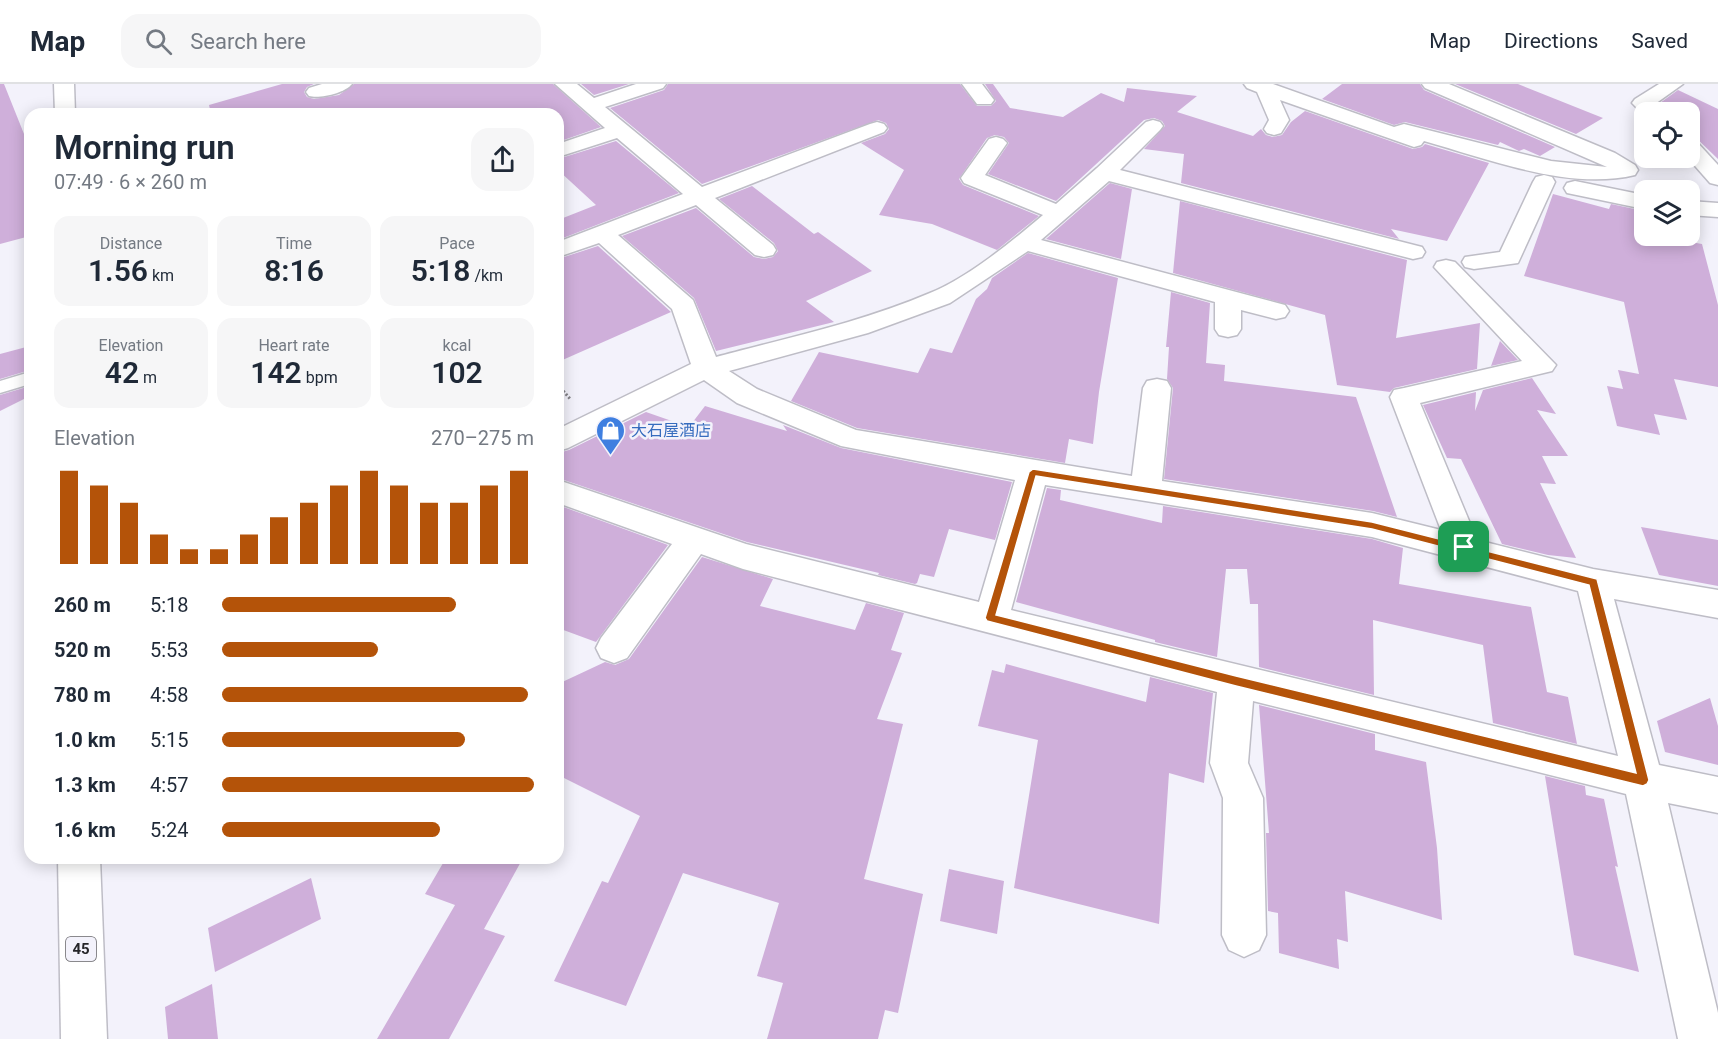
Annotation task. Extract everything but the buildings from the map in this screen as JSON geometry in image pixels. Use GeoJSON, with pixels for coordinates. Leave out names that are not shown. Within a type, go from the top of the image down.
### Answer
{"type":"FeatureCollection","features":[{"type":"Feature","properties":{"kind":"main road"},"geometry":{"type":"LineString","coordinates":[[64,84],[65,108]]}},
{"type":"Feature","properties":{"kind":"main road"},"geometry":{"type":"LineString","coordinates":[[316,92],[342,84]]}},
{"type":"Feature","properties":{"kind":"main road"},"geometry":{"type":"LineString","coordinates":[[565,84],[764,250]]}},
{"type":"Feature","properties":{"kind":"main road"},"geometry":{"type":"LineString","coordinates":[[591,105],[656,84]]}},
{"type":"Feature","properties":{"kind":"main road"},"geometry":{"type":"LineString","coordinates":[[972,84],[984,100]]}},
{"type":"Feature","properties":{"kind":"main road"},"geometry":{"type":"LineString","coordinates":[[1394,134],[1404,130],[1495,154],[1581,172],[1617,174],[1627,170],[1607,158],[1432,84]]}},
{"type":"Feature","properties":{"kind":"main road"},"geometry":{"type":"LineString","coordinates":[[1644,102],[1673,84]]}},
{"type":"Feature","properties":{"kind":"main road"},"geometry":{"type":"LineString","coordinates":[[1260,86],[1488,166],[1544,182],[1634,200]]}},
{"type":"Feature","properties":{"kind":"main road"},"geometry":{"type":"LineString","coordinates":[[1260,86],[1280,120],[1274,129]]}},
{"type":"Feature","properties":{"kind":"main road"},"geometry":{"type":"LineString","coordinates":[[564,438],[706,368],[859,327],[941,298],[973,279],[1024,243],[1105,173],[1153,126]]}},
{"type":"Feature","properties":{"kind":"main road"},"geometry":{"type":"LineString","coordinates":[[564,248],[877,128]]}},
{"type":"Feature","properties":{"kind":"main road"},"geometry":{"type":"LineString","coordinates":[[564,149],[619,130]]}},
{"type":"Feature","properties":{"kind":"main road"},"geometry":{"type":"LineString","coordinates":[[996,143],[972,178],[1058,213]]}},
{"type":"Feature","properties":{"kind":"main road"},"geometry":{"type":"LineString","coordinates":[[1700,158],[1718,178]]}},
{"type":"Feature","properties":{"kind":"main road"},"geometry":{"type":"LineString","coordinates":[[1105,173],[1413,252]]}},
{"type":"Feature","properties":{"kind":"main road"},"geometry":{"type":"LineString","coordinates":[[1474,262],[1509,258],[1544,182]]}},
{"type":"Feature","properties":{"kind":"main road"},"geometry":{"type":"LineString","coordinates":[[1700,208],[1718,208],[1711,193],[1718,187]]}},
{"type":"Feature","properties":{"kind":"main road"},"geometry":{"type":"LineString","coordinates":[[602,233],[684,306],[706,368],[747,396],[851,439],[1033,472],[1372,525],[1593,582],[1718,604]]}},
{"type":"Feature","properties":{"kind":"main road"},"geometry":{"type":"LineString","coordinates":[[1024,243],[1275,311]]}},
{"type":"Feature","properties":{"kind":"main road"},"geometry":{"type":"LineString","coordinates":[[1446,267],[1542,365],[1404,397],[1464,547]]}},
{"type":"Feature","properties":{"kind":"main road"},"geometry":{"type":"LineString","coordinates":[[1228,298],[1228,329]]}},
{"type":"Feature","properties":{"kind":"main road"},"geometry":{"type":"LineString","coordinates":[[1146,490],[1157,388]]}},
{"type":"Feature","properties":{"kind":"main road"},"geometry":{"type":"LineString","coordinates":[[990,618],[1033,472]]}},
{"type":"Feature","properties":{"kind":"main road"},"geometry":{"type":"LineString","coordinates":[[564,493],[743,556],[1236,681],[1643,780],[1718,795]]}},
{"type":"Feature","properties":{"kind":"main road"},"geometry":{"type":"LineString","coordinates":[[614,648],[694,539]]}},
{"type":"Feature","properties":{"kind":"main road"},"geometry":{"type":"LineString","coordinates":[[1593,582],[1643,780],[1701,1039]]}},
{"type":"Feature","properties":{"kind":"main road"},"geometry":{"type":"LineString","coordinates":[[1236,681],[1228,763],[1244,798],[1244,935]]}},
{"type":"Feature","properties":{"kind":"main road","name":"45"},"geometry":{"type":"LineString","coordinates":[[79,864],[84,1039]]}},
{"type":"Feature","properties":{"kind":"lane"},"geometry":{"type":"LineString","coordinates":[[0,387],[24,380]]}},
{"type":"Feature","properties":{"kind":"place","name":"大石屋酒店"},"geometry":{"type":"Point","coordinates":[610,456]}},
{"type":"Feature","properties":{"kind":"route"},"geometry":{"type":"LineString","coordinates":[[1033,472],[1372,525],[1464,547],[1593,582],[1643,780],[1236,681],[990,618],[1033,472]]}}]}
